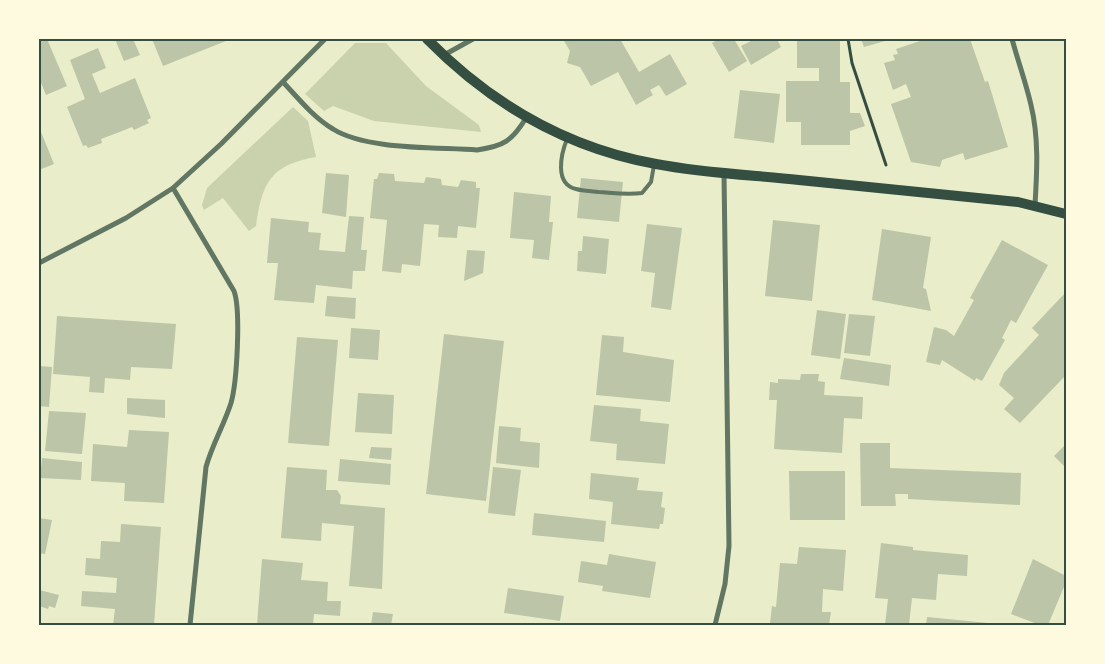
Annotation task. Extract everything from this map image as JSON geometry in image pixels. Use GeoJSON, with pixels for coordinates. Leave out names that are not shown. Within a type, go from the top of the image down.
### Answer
{"type":"FeatureCollection","features":[{"type":"Feature","properties":{"kind":"main road"},"geometry":{"type":"LineString","coordinates":[[427,39],[475,84],[526,118],[568,137],[622,157],[655,164],[1035,205],[1066,214]]}},
{"type":"Feature","properties":{"kind":"street"},"geometry":{"type":"LineString","coordinates":[[39,263],[126,218],[173,188],[221,144],[325,39]]}},
{"type":"Feature","properties":{"kind":"street"},"geometry":{"type":"LineString","coordinates":[[444,56],[473,39]]}},
{"type":"Feature","properties":{"kind":"street"},"geometry":{"type":"LineString","coordinates":[[1012,39],[1031,106],[1035,129],[1037,166],[1035,205]]}},
{"type":"Feature","properties":{"kind":"street"},"geometry":{"type":"LineString","coordinates":[[283,82],[318,119],[334,130],[354,139],[374,142],[477,150],[493,148],[508,142],[516,134],[526,118]]}},
{"type":"Feature","properties":{"kind":"street"},"geometry":{"type":"LineString","coordinates":[[715,625],[725,584],[728,546],[724,172]]}},
{"type":"Feature","properties":{"kind":"street"},"geometry":{"type":"LineString","coordinates":[[173,188],[234,291],[238,308],[233,395],[210,451],[206,467],[190,625]]}},
{"type":"Feature","properties":{"kind":"lane"},"geometry":{"type":"LineString","coordinates":[[568,137],[562,152],[560,167],[564,180],[574,189],[627,195],[642,193],[651,182],[655,164]]}},
{"type":"Feature","properties":{"kind":"path"},"geometry":{"type":"LineString","coordinates":[[848,39],[854,72],[894,190]]}},
{"type":"Feature","properties":{"kind":"green space"},"geometry":{"type":"Polygon","coordinates":[[[355,43],[386,43],[426,86],[479,125],[481,132],[374,121],[333,106],[324,111],[305,94],[355,43]]]}},
{"type":"Feature","properties":{"kind":"green space"},"geometry":{"type":"Polygon","coordinates":[[[293,107],[308,121],[316,157],[300,160],[288,165],[271,178],[261,198],[256,226],[249,231],[223,198],[204,210],[202,205],[207,188],[293,107]]]}},
{"type":"Feature","properties":{"kind":"building"},"geometry":{"type":"Polygon","coordinates":[[[47,39],[67,86],[46,95],[39,78],[39,40],[47,39]]]}},
{"type":"Feature","properties":{"kind":"building"},"geometry":{"type":"Polygon","coordinates":[[[115,39],[133,39],[140,55],[124,61],[115,39]]]}},
{"type":"Feature","properties":{"kind":"building"},"geometry":{"type":"Polygon","coordinates":[[[152,39],[231,39],[163,66],[152,39]]]}},
{"type":"Feature","properties":{"kind":"building"},"geometry":{"type":"Polygon","coordinates":[[[563,39],[620,39],[639,72],[670,54],[687,84],[666,96],[659,85],[650,90],[653,95],[636,105],[618,72],[591,86],[580,67],[567,63],[570,51],[563,39]]]}},
{"type":"Feature","properties":{"kind":"building"},"geometry":{"type":"Polygon","coordinates":[[[719,39],[734,39],[747,61],[729,72],[712,43],[719,39]]]}},
{"type":"Feature","properties":{"kind":"building"},"geometry":{"type":"Polygon","coordinates":[[[755,39],[777,39],[781,47],[751,65],[741,46],[755,39]]]}},
{"type":"Feature","properties":{"kind":"building"},"geometry":{"type":"Polygon","coordinates":[[[797,39],[840,40],[840,82],[850,82],[850,113],[860,113],[865,126],[850,131],[850,145],[801,145],[801,122],[786,122],[786,81],[819,81],[819,68],[797,68],[797,39]]]}},
{"type":"Feature","properties":{"kind":"building"},"geometry":{"type":"Polygon","coordinates":[[[861,39],[892,39],[864,47],[861,39]]]}},
{"type":"Feature","properties":{"kind":"building"},"geometry":{"type":"Polygon","coordinates":[[[926,39],[970,39],[985,82],[988,81],[1008,147],[965,160],[963,153],[942,160],[940,167],[911,162],[891,104],[911,97],[906,84],[893,90],[884,63],[895,60],[893,55],[898,54],[896,49],[926,39]]]}},
{"type":"Feature","properties":{"kind":"building"},"geometry":{"type":"Polygon","coordinates":[[[98,48],[106,68],[92,74],[100,93],[135,78],[151,118],[147,120],[149,123],[134,130],[132,127],[101,139],[102,143],[88,148],[86,145],[83,146],[67,107],[85,99],[70,60],[98,48]]]}},
{"type":"Feature","properties":{"kind":"building"},"geometry":{"type":"Polygon","coordinates":[[[740,90],[780,94],[774,143],[734,138],[740,90]]]}},
{"type":"Feature","properties":{"kind":"building"},"geometry":{"type":"Polygon","coordinates":[[[39,127],[54,164],[39,170],[39,127]]]}},
{"type":"Feature","properties":{"kind":"building"},"geometry":{"type":"Polygon","coordinates":[[[326,173],[349,175],[346,217],[322,213],[326,173]]]}},
{"type":"Feature","properties":{"kind":"building"},"geometry":{"type":"Polygon","coordinates":[[[379,173],[394,174],[395,181],[424,183],[426,177],[441,179],[442,185],[458,187],[461,180],[476,182],[476,188],[480,188],[476,228],[458,226],[457,238],[438,237],[439,225],[424,224],[420,266],[402,264],[401,273],[382,271],[387,220],[370,218],[374,179],[377,179],[379,173]]]}},
{"type":"Feature","properties":{"kind":"building"},"geometry":{"type":"Polygon","coordinates":[[[581,178],[623,182],[619,222],[577,218],[581,178]]]}},
{"type":"Feature","properties":{"kind":"building"},"geometry":{"type":"Polygon","coordinates":[[[514,192],[551,196],[549,222],[553,222],[549,260],[532,258],[534,240],[510,238],[514,192]]]}},
{"type":"Feature","properties":{"kind":"building"},"geometry":{"type":"Polygon","coordinates":[[[349,216],[364,217],[361,250],[367,250],[365,271],[353,271],[352,289],[316,285],[314,303],[274,300],[278,263],[267,263],[271,218],[309,222],[308,232],[321,233],[319,250],[345,252],[349,216]]]}},
{"type":"Feature","properties":{"kind":"building"},"geometry":{"type":"Polygon","coordinates":[[[773,220],[820,225],[812,301],[765,296],[773,220]]]}},
{"type":"Feature","properties":{"kind":"building"},"geometry":{"type":"Polygon","coordinates":[[[647,224],[682,228],[671,310],[651,307],[655,273],[641,271],[647,224]]]}},
{"type":"Feature","properties":{"kind":"building"},"geometry":{"type":"Polygon","coordinates":[[[882,229],[931,237],[923,288],[926,289],[931,311],[872,300],[882,229]]]}},
{"type":"Feature","properties":{"kind":"building"},"geometry":{"type":"Polygon","coordinates":[[[583,236],[609,239],[606,274],[577,271],[578,251],[582,251],[583,236]]]}},
{"type":"Feature","properties":{"kind":"building"},"geometry":{"type":"Polygon","coordinates":[[[1002,240],[1048,265],[1016,323],[1011,320],[1002,338],[1005,340],[982,381],[976,378],[975,381],[942,360],[940,365],[926,362],[934,327],[946,330],[954,336],[974,300],[970,298],[1002,240]]]}},
{"type":"Feature","properties":{"kind":"building"},"geometry":{"type":"Polygon","coordinates":[[[467,250],[485,251],[483,273],[464,281],[467,250]]]}},
{"type":"Feature","properties":{"kind":"building"},"geometry":{"type":"Polygon","coordinates":[[[1066,292],[1066,375],[1020,423],[1004,409],[1014,398],[999,385],[1004,373],[1039,335],[1032,328],[1066,292]]]}},
{"type":"Feature","properties":{"kind":"building"},"geometry":{"type":"Polygon","coordinates":[[[327,296],[356,298],[355,319],[325,316],[327,296]]]}},
{"type":"Feature","properties":{"kind":"building"},"geometry":{"type":"Polygon","coordinates":[[[817,310],[846,314],[840,359],[811,355],[817,310]]]}},
{"type":"Feature","properties":{"kind":"building"},"geometry":{"type":"Polygon","coordinates":[[[849,314],[875,316],[870,356],[844,353],[849,314]]]}},
{"type":"Feature","properties":{"kind":"building"},"geometry":{"type":"Polygon","coordinates":[[[57,316],[176,324],[172,369],[131,367],[130,380],[105,378],[104,393],[89,392],[90,377],[53,374],[57,316]]]}},
{"type":"Feature","properties":{"kind":"building"},"geometry":{"type":"Polygon","coordinates":[[[351,328],[380,330],[378,360],[349,358],[351,328]]]}},
{"type":"Feature","properties":{"kind":"building"},"geometry":{"type":"Polygon","coordinates":[[[444,334],[504,341],[486,501],[426,494],[444,334]]]}},
{"type":"Feature","properties":{"kind":"building"},"geometry":{"type":"Polygon","coordinates":[[[602,335],[624,337],[623,352],[674,360],[670,402],[596,395],[602,335]]]}},
{"type":"Feature","properties":{"kind":"building"},"geometry":{"type":"Polygon","coordinates":[[[297,337],[338,340],[329,446],[288,443],[297,337]]]}},
{"type":"Feature","properties":{"kind":"building"},"geometry":{"type":"Polygon","coordinates":[[[844,358],[891,365],[889,386],[840,379],[844,358]]]}},
{"type":"Feature","properties":{"kind":"building"},"geometry":{"type":"Polygon","coordinates":[[[39,366],[52,367],[49,407],[39,406],[39,366]]]}},
{"type":"Feature","properties":{"kind":"building"},"geometry":{"type":"Polygon","coordinates":[[[801,374],[819,374],[818,381],[825,382],[824,395],[863,397],[862,419],[844,418],[842,453],[774,449],[777,400],[769,400],[770,382],[778,383],[778,379],[800,380],[801,374]]]}},
{"type":"Feature","properties":{"kind":"building"},"geometry":{"type":"Polygon","coordinates":[[[358,393],[394,395],[392,434],[355,432],[358,393]]]}},
{"type":"Feature","properties":{"kind":"building"},"geometry":{"type":"Polygon","coordinates":[[[127,398],[165,400],[165,418],[127,414],[127,398]]]}},
{"type":"Feature","properties":{"kind":"building"},"geometry":{"type":"Polygon","coordinates":[[[594,405],[641,409],[640,421],[669,424],[665,464],[616,460],[617,444],[590,441],[594,405]]]}},
{"type":"Feature","properties":{"kind":"building"},"geometry":{"type":"Polygon","coordinates":[[[49,411],[86,413],[82,454],[45,451],[49,411]]]}},
{"type":"Feature","properties":{"kind":"building"},"geometry":{"type":"Polygon","coordinates":[[[499,426],[521,428],[520,441],[540,443],[539,468],[496,463],[499,426]]]}},
{"type":"Feature","properties":{"kind":"building"},"geometry":{"type":"Polygon","coordinates":[[[129,430],[169,432],[164,503],[124,501],[125,483],[91,481],[93,444],[127,447],[129,430]]]}},
{"type":"Feature","properties":{"kind":"building"},"geometry":{"type":"Polygon","coordinates":[[[860,443],[890,443],[890,468],[1021,473],[1020,505],[908,499],[908,494],[895,494],[896,506],[861,506],[860,443]]]}},
{"type":"Feature","properties":{"kind":"building"},"geometry":{"type":"Polygon","coordinates":[[[1066,444],[1066,468],[1054,456],[1066,444]]]}},
{"type":"Feature","properties":{"kind":"building"},"geometry":{"type":"Polygon","coordinates":[[[371,447],[392,448],[391,460],[369,458],[371,447]]]}},
{"type":"Feature","properties":{"kind":"building"},"geometry":{"type":"Polygon","coordinates":[[[42,458],[82,462],[81,480],[40,478],[42,458]]]}},
{"type":"Feature","properties":{"kind":"building"},"geometry":{"type":"Polygon","coordinates":[[[340,459],[391,464],[390,485],[338,481],[340,459]]]}},
{"type":"Feature","properties":{"kind":"building"},"geometry":{"type":"Polygon","coordinates":[[[287,467],[327,470],[326,490],[337,490],[341,496],[340,504],[385,508],[382,589],[349,586],[354,526],[322,523],[321,541],[281,538],[287,467]]]}},
{"type":"Feature","properties":{"kind":"building"},"geometry":{"type":"Polygon","coordinates":[[[493,467],[521,470],[515,516],[488,513],[493,467]]]}},
{"type":"Feature","properties":{"kind":"building"},"geometry":{"type":"Polygon","coordinates":[[[789,471],[845,471],[845,520],[790,520],[789,471]]]}},
{"type":"Feature","properties":{"kind":"building"},"geometry":{"type":"Polygon","coordinates":[[[591,473],[639,478],[637,490],[663,492],[661,507],[665,508],[663,524],[660,524],[659,529],[611,524],[613,502],[589,499],[591,473]]]}},
{"type":"Feature","properties":{"kind":"building"},"geometry":{"type":"Polygon","coordinates":[[[534,513],[606,521],[604,542],[532,535],[534,513]]]}},
{"type":"Feature","properties":{"kind":"building"},"geometry":{"type":"Polygon","coordinates":[[[39,518],[52,520],[45,554],[39,553],[39,518]]]}},
{"type":"Feature","properties":{"kind":"building"},"geometry":{"type":"Polygon","coordinates":[[[121,524],[161,527],[154,625],[113,625],[115,609],[81,606],[82,591],[116,593],[117,578],[85,575],[86,558],[100,559],[101,541],[120,542],[121,524]]]}},
{"type":"Feature","properties":{"kind":"building"},"geometry":{"type":"Polygon","coordinates":[[[881,543],[913,547],[913,550],[968,555],[967,576],[938,574],[936,600],[912,598],[909,625],[885,625],[888,599],[875,598],[881,543]]]}},
{"type":"Feature","properties":{"kind":"building"},"geometry":{"type":"Polygon","coordinates":[[[799,547],[846,550],[843,591],[823,589],[822,612],[831,612],[829,625],[775,625],[770,623],[772,606],[776,607],[780,563],[797,564],[799,547]]]}},
{"type":"Feature","properties":{"kind":"building"},"geometry":{"type":"Polygon","coordinates":[[[609,554],[656,562],[650,598],[602,591],[603,586],[578,582],[581,561],[607,565],[609,554]]]}},
{"type":"Feature","properties":{"kind":"building"},"geometry":{"type":"Polygon","coordinates":[[[262,559],[303,563],[301,580],[328,582],[327,601],[341,601],[340,616],[314,614],[313,625],[257,625],[262,559]]]}},
{"type":"Feature","properties":{"kind":"building"},"geometry":{"type":"Polygon","coordinates":[[[1033,559],[1066,576],[1066,582],[1048,625],[1040,625],[1011,614],[1033,559]]]}},
{"type":"Feature","properties":{"kind":"building"},"geometry":{"type":"Polygon","coordinates":[[[508,588],[564,596],[560,621],[504,613],[508,588]]]}},
{"type":"Feature","properties":{"kind":"building"},"geometry":{"type":"Polygon","coordinates":[[[39,590],[59,595],[55,608],[49,606],[48,609],[39,606],[39,590]]]}},
{"type":"Feature","properties":{"kind":"building"},"geometry":{"type":"Polygon","coordinates":[[[373,612],[393,614],[391,625],[371,625],[373,612]]]}},
{"type":"Feature","properties":{"kind":"building"},"geometry":{"type":"Polygon","coordinates":[[[927,617],[998,624],[998,625],[926,625],[927,617]]]}}]}
